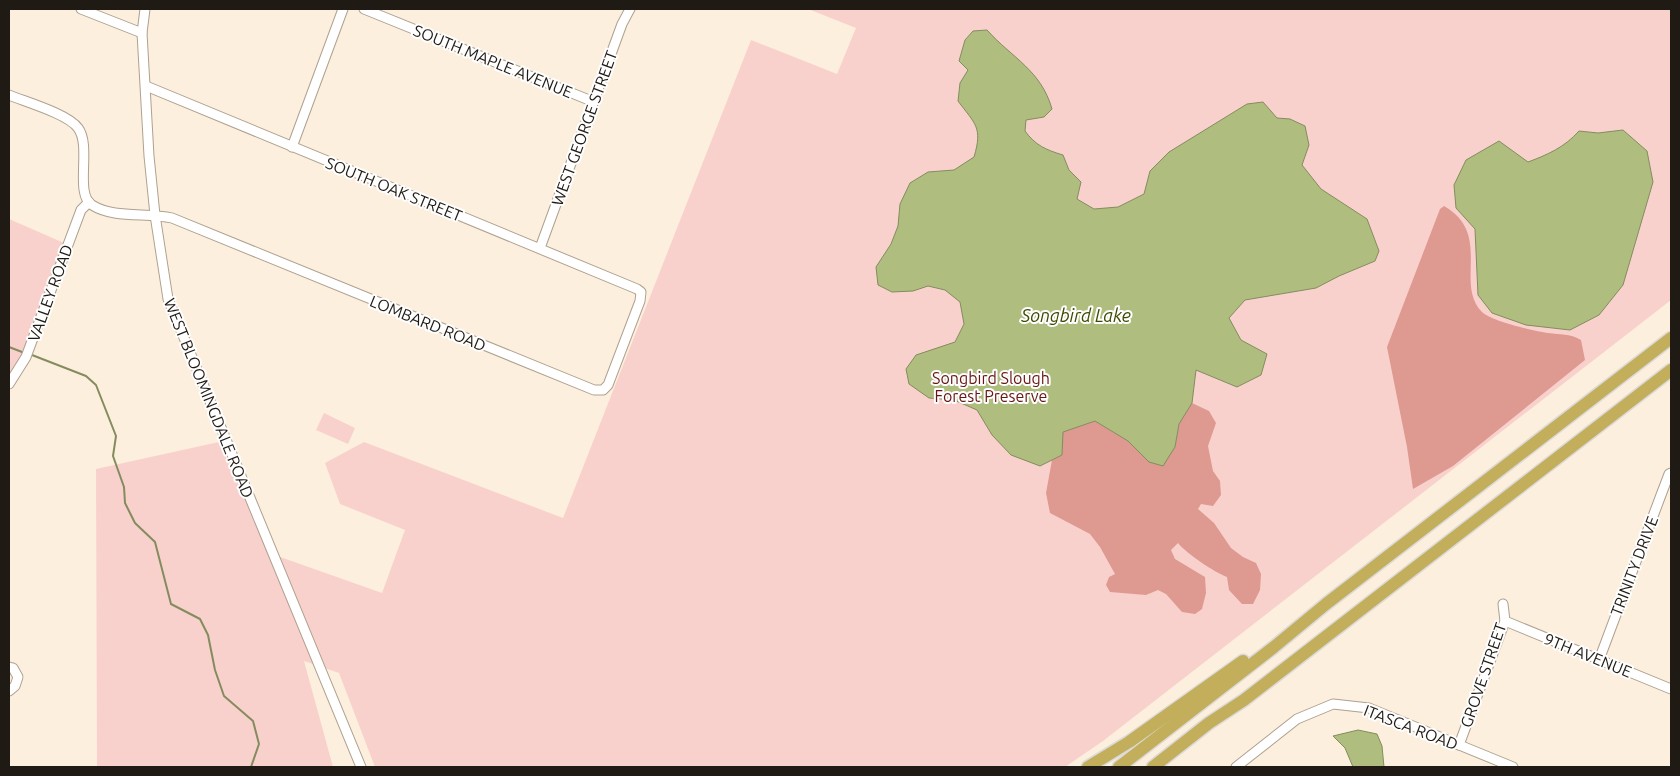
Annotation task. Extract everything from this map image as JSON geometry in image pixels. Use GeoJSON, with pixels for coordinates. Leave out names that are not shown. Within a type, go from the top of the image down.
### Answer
{"type":"FeatureCollection","features":[{"type":"Feature","properties":{"kind":"highway"},"geometry":{"type":"LineString","coordinates":[[1119,767],[1274,647],[1326,604],[1671,338]]}},
{"type":"Feature","properties":{"kind":"highway"},"geometry":{"type":"LineString","coordinates":[[1166,767],[1244,700],[1671,370]]}},
{"type":"Feature","properties":{"kind":"highway"},"geometry":{"type":"LineString","coordinates":[[1088,767],[1129,742],[1326,604]]}},
{"type":"Feature","properties":{"kind":"highway"},"geometry":{"type":"LineString","coordinates":[[1153,767],[1209,723],[1244,700]]}},
{"type":"Feature","properties":{"kind":"street"},"geometry":{"type":"LineString","coordinates":[[81,9],[142,33]]}},
{"type":"Feature","properties":{"kind":"street","name":"WEST BLOOMINGDALE ROAD"},"geometry":{"type":"LineString","coordinates":[[145,9],[142,33],[155,215],[164,285],[172,313],[342,717],[361,767]]}},
{"type":"Feature","properties":{"kind":"street"},"geometry":{"type":"LineString","coordinates":[[292,147],[343,9]]}},
{"type":"Feature","properties":{"kind":"street","name":"SOUTH MAPLE AVENUE"},"geometry":{"type":"LineString","coordinates":[[364,9],[594,102]]}},
{"type":"Feature","properties":{"kind":"street","name":"WEST GEORGE STREET"},"geometry":{"type":"LineString","coordinates":[[540,248],[622,24],[630,9]]}},
{"type":"Feature","properties":{"kind":"street","name":"SOUTH OAK STREET"},"geometry":{"type":"LineString","coordinates":[[146,86],[634,287],[641,292]]}},
{"type":"Feature","properties":{"kind":"street"},"geometry":{"type":"LineString","coordinates":[[9,95],[69,120],[78,127],[82,136],[85,196],[89,202],[105,210],[155,215]]}},
{"type":"Feature","properties":{"kind":"street","name":"VALLEY ROAD"},"geometry":{"type":"LineString","coordinates":[[9,384],[26,357],[81,210],[89,202]]}},
{"type":"Feature","properties":{"kind":"street","name":"LOMBARD ROAD"},"geometry":{"type":"LineString","coordinates":[[155,215],[172,218],[599,391],[608,385],[640,301],[641,292]]}},
{"type":"Feature","properties":{"kind":"street","name":"TRINITY DRIVE"},"geometry":{"type":"LineString","coordinates":[[1599,660],[1669,474],[1671,474]]}},
{"type":"Feature","properties":{"kind":"street","name":"GROVE STREET"},"geometry":{"type":"LineString","coordinates":[[1459,745],[1505,621],[1503,604]]}},
{"type":"Feature","properties":{"kind":"street","name":"9TH AVENUE"},"geometry":{"type":"LineString","coordinates":[[1505,621],[1671,689]]}},
{"type":"Feature","properties":{"kind":"street"},"geometry":{"type":"LineString","coordinates":[[9,667],[13,668],[18,677],[14,686],[9,691]]}},
{"type":"Feature","properties":{"kind":"street","name":"ITASCA ROAD"},"geometry":{"type":"LineString","coordinates":[[1240,766],[1297,719],[1333,704],[1369,708],[1513,767]]}},
{"type":"Feature","properties":{"kind":"green space","name":"Songbird Slough Forest Preserve"},"geometry":{"type":"Polygon","coordinates":[[[808,9],[1671,9],[1671,300],[1103,741],[1065,767],[375,767],[339,673],[304,661],[333,767],[97,767],[96,469],[219,442],[269,553],[382,593],[405,530],[340,504],[325,463],[364,442],[563,518],[751,40],[837,74],[856,28],[808,9]]]}},
{"type":"Feature","properties":{"kind":"green space"},"geometry":{"type":"Polygon","coordinates":[[[9,219],[64,243],[21,359],[9,376],[9,219]]]}},
{"type":"Feature","properties":{"kind":"green space"},"geometry":{"type":"Polygon","coordinates":[[[324,413],[355,428],[348,444],[316,430],[324,413]]]}},
{"type":"Feature","properties":{"kind":"shaded area"},"geometry":{"type":"Polygon","coordinates":[[[1444,206],[1459,217],[1467,230],[1470,244],[1471,288],[1474,301],[1482,312],[1494,319],[1513,325],[1577,338],[1581,340],[1585,360],[1453,466],[1413,489],[1407,447],[1387,347],[1440,209],[1444,206]]]}},
{"type":"Feature","properties":{"kind":"shaded area"},"geometry":{"type":"Polygon","coordinates":[[[1192,403],[1209,411],[1216,423],[1208,446],[1213,471],[1220,481],[1221,495],[1213,506],[1201,504],[1198,509],[1214,523],[1231,548],[1243,557],[1256,563],[1261,574],[1260,590],[1253,604],[1242,604],[1229,590],[1227,577],[1201,562],[1178,543],[1171,550],[1175,559],[1205,577],[1206,593],[1202,609],[1195,614],[1182,612],[1166,594],[1158,590],[1146,595],[1110,592],[1106,585],[1109,577],[1115,574],[1100,547],[1090,534],[1050,513],[1046,493],[1052,460],[1062,455],[1062,432],[1095,421],[1128,441],[1149,462],[1175,447],[1179,424],[1192,403]]]}},
{"type":"Feature","properties":{"kind":"water","name":"Songbird Lake"},"geometry":{"type":"Polygon","coordinates":[[[987,30],[1033,74],[1041,84],[1052,109],[1044,117],[1026,120],[1025,131],[1041,146],[1063,155],[1069,170],[1081,182],[1077,199],[1094,209],[1118,207],[1144,194],[1150,171],[1169,152],[1247,104],[1263,102],[1277,118],[1290,119],[1305,126],[1309,145],[1302,165],[1321,189],[1367,219],[1379,251],[1375,261],[1316,288],[1245,300],[1229,318],[1241,340],[1267,354],[1261,375],[1237,387],[1196,370],[1192,403],[1179,424],[1175,447],[1163,466],[1149,462],[1128,441],[1095,421],[1063,432],[1062,455],[1040,466],[1011,455],[992,435],[977,410],[954,400],[929,398],[909,384],[906,369],[916,355],[955,342],[964,324],[960,302],[945,290],[928,286],[913,291],[892,292],[878,285],[876,267],[891,244],[898,226],[900,204],[910,183],[928,172],[954,170],[974,157],[978,139],[976,126],[958,101],[960,83],[968,70],[959,61],[965,40],[973,31],[987,30]]]}},
{"type":"Feature","properties":{"kind":"water"},"geometry":{"type":"Polygon","coordinates":[[[1623,130],[1647,151],[1653,182],[1623,285],[1599,315],[1570,330],[1526,325],[1492,313],[1478,295],[1475,229],[1456,208],[1454,185],[1466,160],[1499,141],[1528,162],[1555,150],[1568,142],[1579,131],[1598,133],[1623,130]]]}},
{"type":"Feature","properties":{"kind":"water"},"geometry":{"type":"Polygon","coordinates":[[[1358,730],[1377,734],[1382,746],[1384,767],[1353,767],[1345,748],[1333,736],[1358,730]]]}},
{"type":"Feature","properties":{"kind":"waterway"},"geometry":{"type":"LineString","coordinates":[[9,347],[22,352]]}},
{"type":"Feature","properties":{"kind":"waterway"},"geometry":{"type":"LineString","coordinates":[[32,355],[86,376],[96,385],[116,436],[113,456],[124,487],[125,503],[135,523],[155,542],[171,604],[200,619],[208,635],[215,670],[224,696],[253,721],[259,744],[251,767]]}}]}
